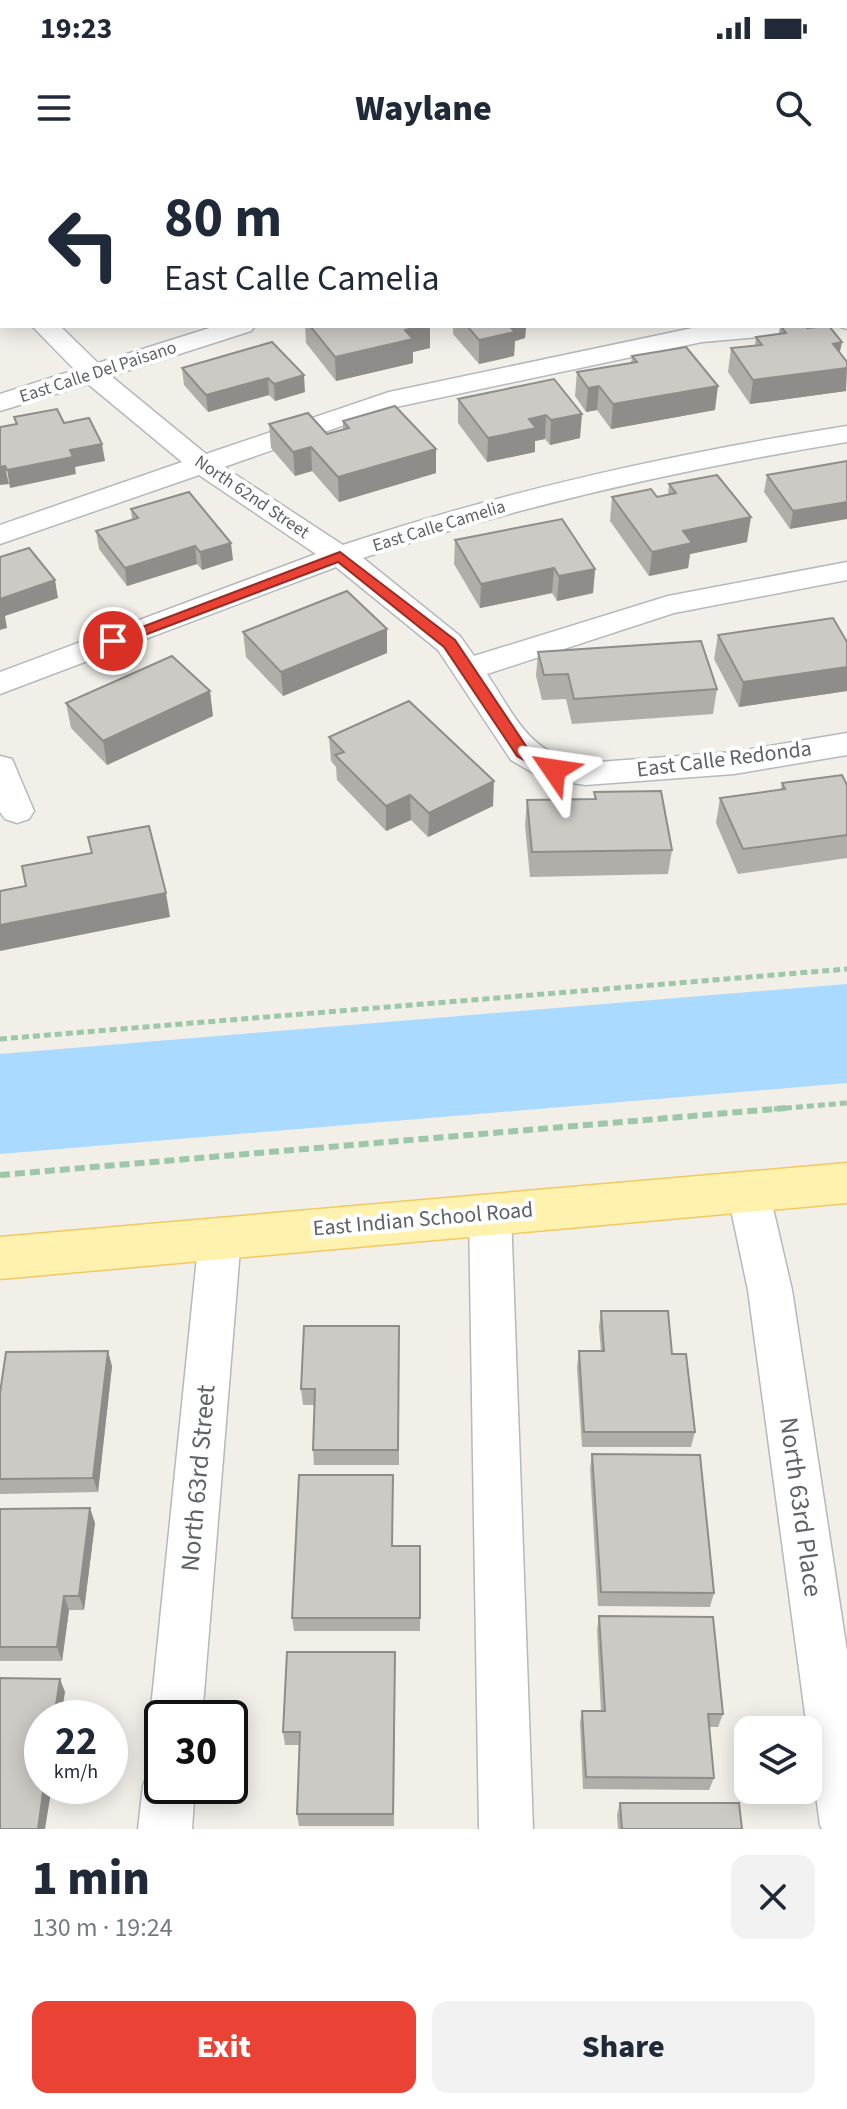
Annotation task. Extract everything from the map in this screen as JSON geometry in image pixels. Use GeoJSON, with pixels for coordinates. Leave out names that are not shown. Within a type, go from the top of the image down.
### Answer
{"type":"FeatureCollection","features":[{"type":"Feature","properties":{"kind":"main road","name":"East Indian School Road"},"geometry":{"type":"LineString","coordinates":[[0,1258],[847,1183]]}},
{"type":"Feature","properties":{"kind":"street","name":"North 62nd Street"},"geometry":{"type":"LineString","coordinates":[[47,328],[91,373],[204,466],[340,556],[449,643],[523,752],[554,770]]}},
{"type":"Feature","properties":{"kind":"street","name":"East Calle Del Paisano"},"geometry":{"type":"LineString","coordinates":[[0,403],[236,328]]}},
{"type":"Feature","properties":{"kind":"street"},"geometry":{"type":"LineString","coordinates":[[0,535],[389,400],[702,334],[770,328]]}},
{"type":"Feature","properties":{"kind":"street","name":"East Calle Camelia"},"geometry":{"type":"LineString","coordinates":[[0,684],[340,556],[541,494],[708,456],[847,434]]}},
{"type":"Feature","properties":{"kind":"street"},"geometry":{"type":"LineString","coordinates":[[469,669],[668,605],[847,571]]}},
{"type":"Feature","properties":{"kind":"street","name":"East Calle Redonda"},"geometry":{"type":"LineString","coordinates":[[554,770],[585,774],[734,763],[847,744]]}},
{"type":"Feature","properties":{"kind":"street"},"geometry":{"type":"LineString","coordinates":[[0,767],[17,811]]}},
{"type":"Feature","properties":{"kind":"street","name":"North 63rd Place"},"geometry":{"type":"LineString","coordinates":[[748,1191],[770,1290],[847,1825]]}},
{"type":"Feature","properties":{"kind":"street"},"geometry":{"type":"LineString","coordinates":[[490,1213],[506,1829]]}},
{"type":"Feature","properties":{"kind":"street","name":"North 63rd Street"},"geometry":{"type":"LineString","coordinates":[[178,1700],[220,1237]]}},
{"type":"Feature","properties":{"kind":"street"},"geometry":{"type":"LineString","coordinates":[[165,1829],[167,1804]]}},
{"type":"Feature","properties":{"kind":"path"},"geometry":{"type":"LineString","coordinates":[[0,1039],[847,969]]}},
{"type":"Feature","properties":{"kind":"path"},"geometry":{"type":"LineString","coordinates":[[0,1175],[847,1103]]}},
{"type":"Feature","properties":{"kind":"water"},"geometry":{"type":"Polygon","coordinates":[[[847,984],[847,1083],[0,1154],[0,1054],[847,984]]]}},
{"type":"Feature","properties":{"kind":"building"},"geometry":{"type":"Polygon","coordinates":[[[312,328],[413,328],[405,330],[413,339],[335,357],[312,328]]]}},
{"type":"Feature","properties":{"kind":"building"},"geometry":{"type":"Polygon","coordinates":[[[469,328],[511,328],[515,332],[479,340],[469,328]]]}},
{"type":"Feature","properties":{"kind":"building"},"geometry":{"type":"Polygon","coordinates":[[[782,328],[831,328],[842,342],[833,344],[847,362],[847,368],[753,380],[731,348],[762,345],[756,337],[786,333],[782,328]]]}},
{"type":"Feature","properties":{"kind":"building"},"geometry":{"type":"Polygon","coordinates":[[[272,342],[304,375],[274,384],[268,378],[206,395],[182,368],[272,342]]]}},
{"type":"Feature","properties":{"kind":"building"},"geometry":{"type":"Polygon","coordinates":[[[686,347],[718,386],[613,404],[599,386],[588,388],[577,372],[637,362],[632,356],[686,347]]]}},
{"type":"Feature","properties":{"kind":"building"},"geometry":{"type":"Polygon","coordinates":[[[554,379],[582,414],[551,420],[546,415],[529,419],[536,428],[488,438],[458,399],[554,379]]]}},
{"type":"Feature","properties":{"kind":"building"},"geometry":{"type":"Polygon","coordinates":[[[395,406],[436,449],[338,477],[311,447],[293,452],[269,424],[308,413],[327,434],[349,428],[343,421],[395,406]]]}},
{"type":"Feature","properties":{"kind":"building"},"geometry":{"type":"Polygon","coordinates":[[[57,409],[64,423],[89,418],[102,444],[70,450],[73,457],[7,470],[5,466],[0,467],[0,427],[17,424],[14,417],[57,409]]]}},
{"type":"Feature","properties":{"kind":"building"},"geometry":{"type":"Polygon","coordinates":[[[847,461],[847,502],[793,511],[767,475],[847,461]]]}},
{"type":"Feature","properties":{"kind":"building"},"geometry":{"type":"Polygon","coordinates":[[[717,475],[751,517],[683,531],[692,543],[652,552],[612,497],[651,489],[657,497],[676,493],[669,484],[717,475]]]}},
{"type":"Feature","properties":{"kind":"building"},"geometry":{"type":"Polygon","coordinates":[[[189,492],[231,543],[200,552],[195,546],[125,568],[96,531],[138,518],[131,509],[189,492]]]}},
{"type":"Feature","properties":{"kind":"building"},"geometry":{"type":"Polygon","coordinates":[[[562,519],[595,569],[559,576],[554,568],[481,584],[455,540],[562,519]]]}},
{"type":"Feature","properties":{"kind":"building"},"geometry":{"type":"Polygon","coordinates":[[[29,548],[55,580],[0,599],[0,557],[29,548]]]}},
{"type":"Feature","properties":{"kind":"building"},"geometry":{"type":"Polygon","coordinates":[[[347,591],[387,629],[281,672],[243,632],[347,591]]]}},
{"type":"Feature","properties":{"kind":"building"},"geometry":{"type":"Polygon","coordinates":[[[833,618],[847,642],[847,667],[743,682],[718,635],[833,618]]]}},
{"type":"Feature","properties":{"kind":"building"},"geometry":{"type":"Polygon","coordinates":[[[701,641],[717,689],[574,699],[568,674],[544,675],[538,652],[701,641]]]}},
{"type":"Feature","properties":{"kind":"building"},"geometry":{"type":"Polygon","coordinates":[[[172,656],[210,691],[103,741],[66,703],[172,656]]]}},
{"type":"Feature","properties":{"kind":"building"},"geometry":{"type":"Polygon","coordinates":[[[409,701],[494,781],[429,813],[410,795],[386,806],[335,755],[344,752],[329,737],[409,701]]]}},
{"type":"Feature","properties":{"kind":"building"},"geometry":{"type":"Polygon","coordinates":[[[842,775],[847,785],[847,835],[743,849],[720,798],[785,789],[782,783],[842,775]]]}},
{"type":"Feature","properties":{"kind":"building"},"geometry":{"type":"Polygon","coordinates":[[[661,791],[672,850],[532,852],[527,800],[596,799],[594,792],[661,791]]]}},
{"type":"Feature","properties":{"kind":"building"},"geometry":{"type":"Polygon","coordinates":[[[149,826],[166,893],[0,925],[0,891],[26,886],[22,866],[92,853],[88,837],[149,826]]]}},
{"type":"Feature","properties":{"kind":"building"},"geometry":{"type":"Polygon","coordinates":[[[601,1311],[668,1311],[672,1354],[686,1354],[695,1432],[584,1432],[579,1351],[604,1351],[601,1311]]]}},
{"type":"Feature","properties":{"kind":"building"},"geometry":{"type":"Polygon","coordinates":[[[304,1326],[399,1326],[398,1450],[313,1450],[315,1389],[301,1389],[304,1326]]]}},
{"type":"Feature","properties":{"kind":"building"},"geometry":{"type":"Polygon","coordinates":[[[108,1351],[93,1478],[0,1479],[0,1393],[6,1352],[108,1351]]]}},
{"type":"Feature","properties":{"kind":"building"},"geometry":{"type":"Polygon","coordinates":[[[592,1454],[700,1455],[714,1593],[601,1592],[592,1454]]]}},
{"type":"Feature","properties":{"kind":"building"},"geometry":{"type":"Polygon","coordinates":[[[299,1475],[393,1475],[392,1546],[420,1546],[420,1618],[292,1618],[299,1475]]]}},
{"type":"Feature","properties":{"kind":"building"},"geometry":{"type":"Polygon","coordinates":[[[90,1508],[79,1596],[64,1596],[57,1647],[0,1647],[0,1509],[90,1508]]]}},
{"type":"Feature","properties":{"kind":"building"},"geometry":{"type":"Polygon","coordinates":[[[599,1616],[713,1617],[723,1714],[708,1714],[714,1778],[586,1777],[582,1711],[605,1711],[599,1616]]]}},
{"type":"Feature","properties":{"kind":"building"},"geometry":{"type":"Polygon","coordinates":[[[287,1652],[395,1652],[393,1814],[297,1814],[300,1732],[283,1732],[287,1652]]]}},
{"type":"Feature","properties":{"kind":"building"},"geometry":{"type":"Polygon","coordinates":[[[0,1678],[60,1679],[57,1700],[24,1700],[24,1804],[41,1804],[38,1829],[0,1829],[0,1678]]]}},
{"type":"Feature","properties":{"kind":"building"},"geometry":{"type":"Polygon","coordinates":[[[620,1803],[739,1804],[742,1829],[622,1829],[620,1803]]]}},
{"type":"Feature","properties":{"kind":"route"},"geometry":{"type":"LineString","coordinates":[[113,641],[340,556],[449,643],[523,752],[554,770]]}}]}
